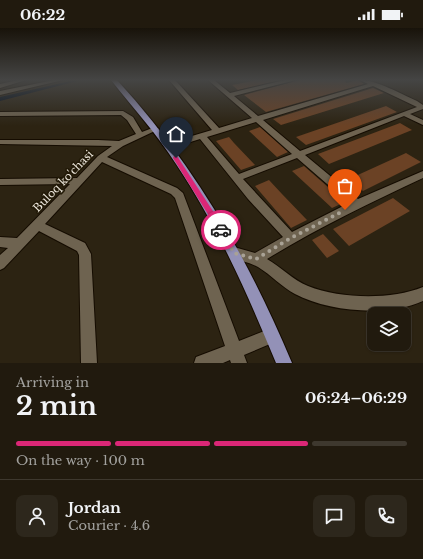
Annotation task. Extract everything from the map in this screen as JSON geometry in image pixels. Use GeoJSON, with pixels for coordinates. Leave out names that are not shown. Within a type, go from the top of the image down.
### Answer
{"type":"FeatureCollection","features":[{"type":"Feature","properties":{"kind":"main road"},"geometry":{"type":"LineString","coordinates":[[128,96],[168,146],[220,227],[234,253],[284,363]]}},
{"type":"Feature","properties":{"kind":"street"},"geometry":{"type":"LineString","coordinates":[[186,96],[217,131]]}},
{"type":"Feature","properties":{"kind":"street"},"geometry":{"type":"LineString","coordinates":[[229,96],[357,204]]}},
{"type":"Feature","properties":{"kind":"street"},"geometry":{"type":"LineString","coordinates":[[168,146],[335,96]]}},
{"type":"Feature","properties":{"kind":"street"},"geometry":{"type":"LineString","coordinates":[[237,178],[422,107],[416,102],[401,96]]}},
{"type":"Feature","properties":{"kind":"street"},"geometry":{"type":"LineString","coordinates":[[0,114],[123,113],[130,119],[140,135]]}},
{"type":"Feature","properties":{"kind":"street"},"geometry":{"type":"LineString","coordinates":[[405,114],[423,123]]}},
{"type":"Feature","properties":{"kind":"street","name":"Buloq ko'chasi"},"geometry":{"type":"LineString","coordinates":[[0,264],[101,158],[120,144],[155,129]]}},
{"type":"Feature","properties":{"kind":"street"},"geometry":{"type":"LineString","coordinates":[[202,136],[237,178],[291,238]]}},
{"type":"Feature","properties":{"kind":"street"},"geometry":{"type":"LineString","coordinates":[[0,142],[98,142],[120,144]]}},
{"type":"Feature","properties":{"kind":"street"},"geometry":{"type":"LineString","coordinates":[[101,158],[174,191],[179,196],[237,356]]}},
{"type":"Feature","properties":{"kind":"street"},"geometry":{"type":"LineString","coordinates":[[256,259],[291,238],[357,204],[423,174]]}},
{"type":"Feature","properties":{"kind":"street"},"geometry":{"type":"LineString","coordinates":[[0,182],[79,181]]}},
{"type":"Feature","properties":{"kind":"street"},"geometry":{"type":"LineString","coordinates":[[37,225],[81,247],[85,254],[89,363]]}},
{"type":"Feature","properties":{"kind":"street"},"geometry":{"type":"LineString","coordinates":[[0,242],[21,243]]}},
{"type":"Feature","properties":{"kind":"street"},"geometry":{"type":"LineString","coordinates":[[234,253],[256,259],[306,292],[337,300],[392,302],[406,301],[423,294]]}},
{"type":"Feature","properties":{"kind":"street"},"geometry":{"type":"LineString","coordinates":[[202,363],[237,356],[272,336]]}},
{"type":"Feature","properties":{"kind":"building"},"geometry":{"type":"Polygon","coordinates":[[[245,96],[323,96],[266,112],[245,96]]]}},
{"type":"Feature","properties":{"kind":"building"},"geometry":{"type":"Polygon","coordinates":[[[348,96],[376,96],[281,125],[273,119],[348,96]]]}},
{"type":"Feature","properties":{"kind":"building"},"geometry":{"type":"Polygon","coordinates":[[[386,106],[397,112],[306,145],[296,137],[386,106]]]}},
{"type":"Feature","properties":{"kind":"building"},"geometry":{"type":"Polygon","coordinates":[[[400,123],[412,130],[329,164],[318,154],[400,123]]]}},
{"type":"Feature","properties":{"kind":"building"},"geometry":{"type":"Polygon","coordinates":[[[260,127],[288,152],[277,157],[249,131],[260,127]]]}},
{"type":"Feature","properties":{"kind":"building"},"geometry":{"type":"Polygon","coordinates":[[[229,137],[255,165],[241,170],[216,141],[229,137]]]}},
{"type":"Feature","properties":{"kind":"building"},"geometry":{"type":"Polygon","coordinates":[[[406,153],[421,162],[363,191],[349,179],[406,153]]]}},
{"type":"Feature","properties":{"kind":"building"},"geometry":{"type":"Polygon","coordinates":[[[304,166],[345,202],[332,208],[292,171],[304,166]]]}},
{"type":"Feature","properties":{"kind":"building"},"geometry":{"type":"Polygon","coordinates":[[[269,180],[307,220],[291,228],[255,186],[269,180]]]}},
{"type":"Feature","properties":{"kind":"building"},"geometry":{"type":"Polygon","coordinates":[[[393,198],[410,211],[349,246],[333,229],[393,198]]]}},
{"type":"Feature","properties":{"kind":"building"},"geometry":{"type":"Polygon","coordinates":[[[323,234],[339,251],[327,258],[312,240],[323,234]]]}},
{"type":"Feature","properties":{"kind":"waterway"},"geometry":{"type":"LineString","coordinates":[[0,99],[14,96]]}},
{"type":"Feature","properties":{"kind":"way so far"},"geometry":{"type":"LineString","coordinates":[[221,230],[234,253],[256,259],[291,238],[345,210]]}},
{"type":"Feature","properties":{"kind":"route"},"geometry":{"type":"LineString","coordinates":[[176,158],[221,230]]}}]}
